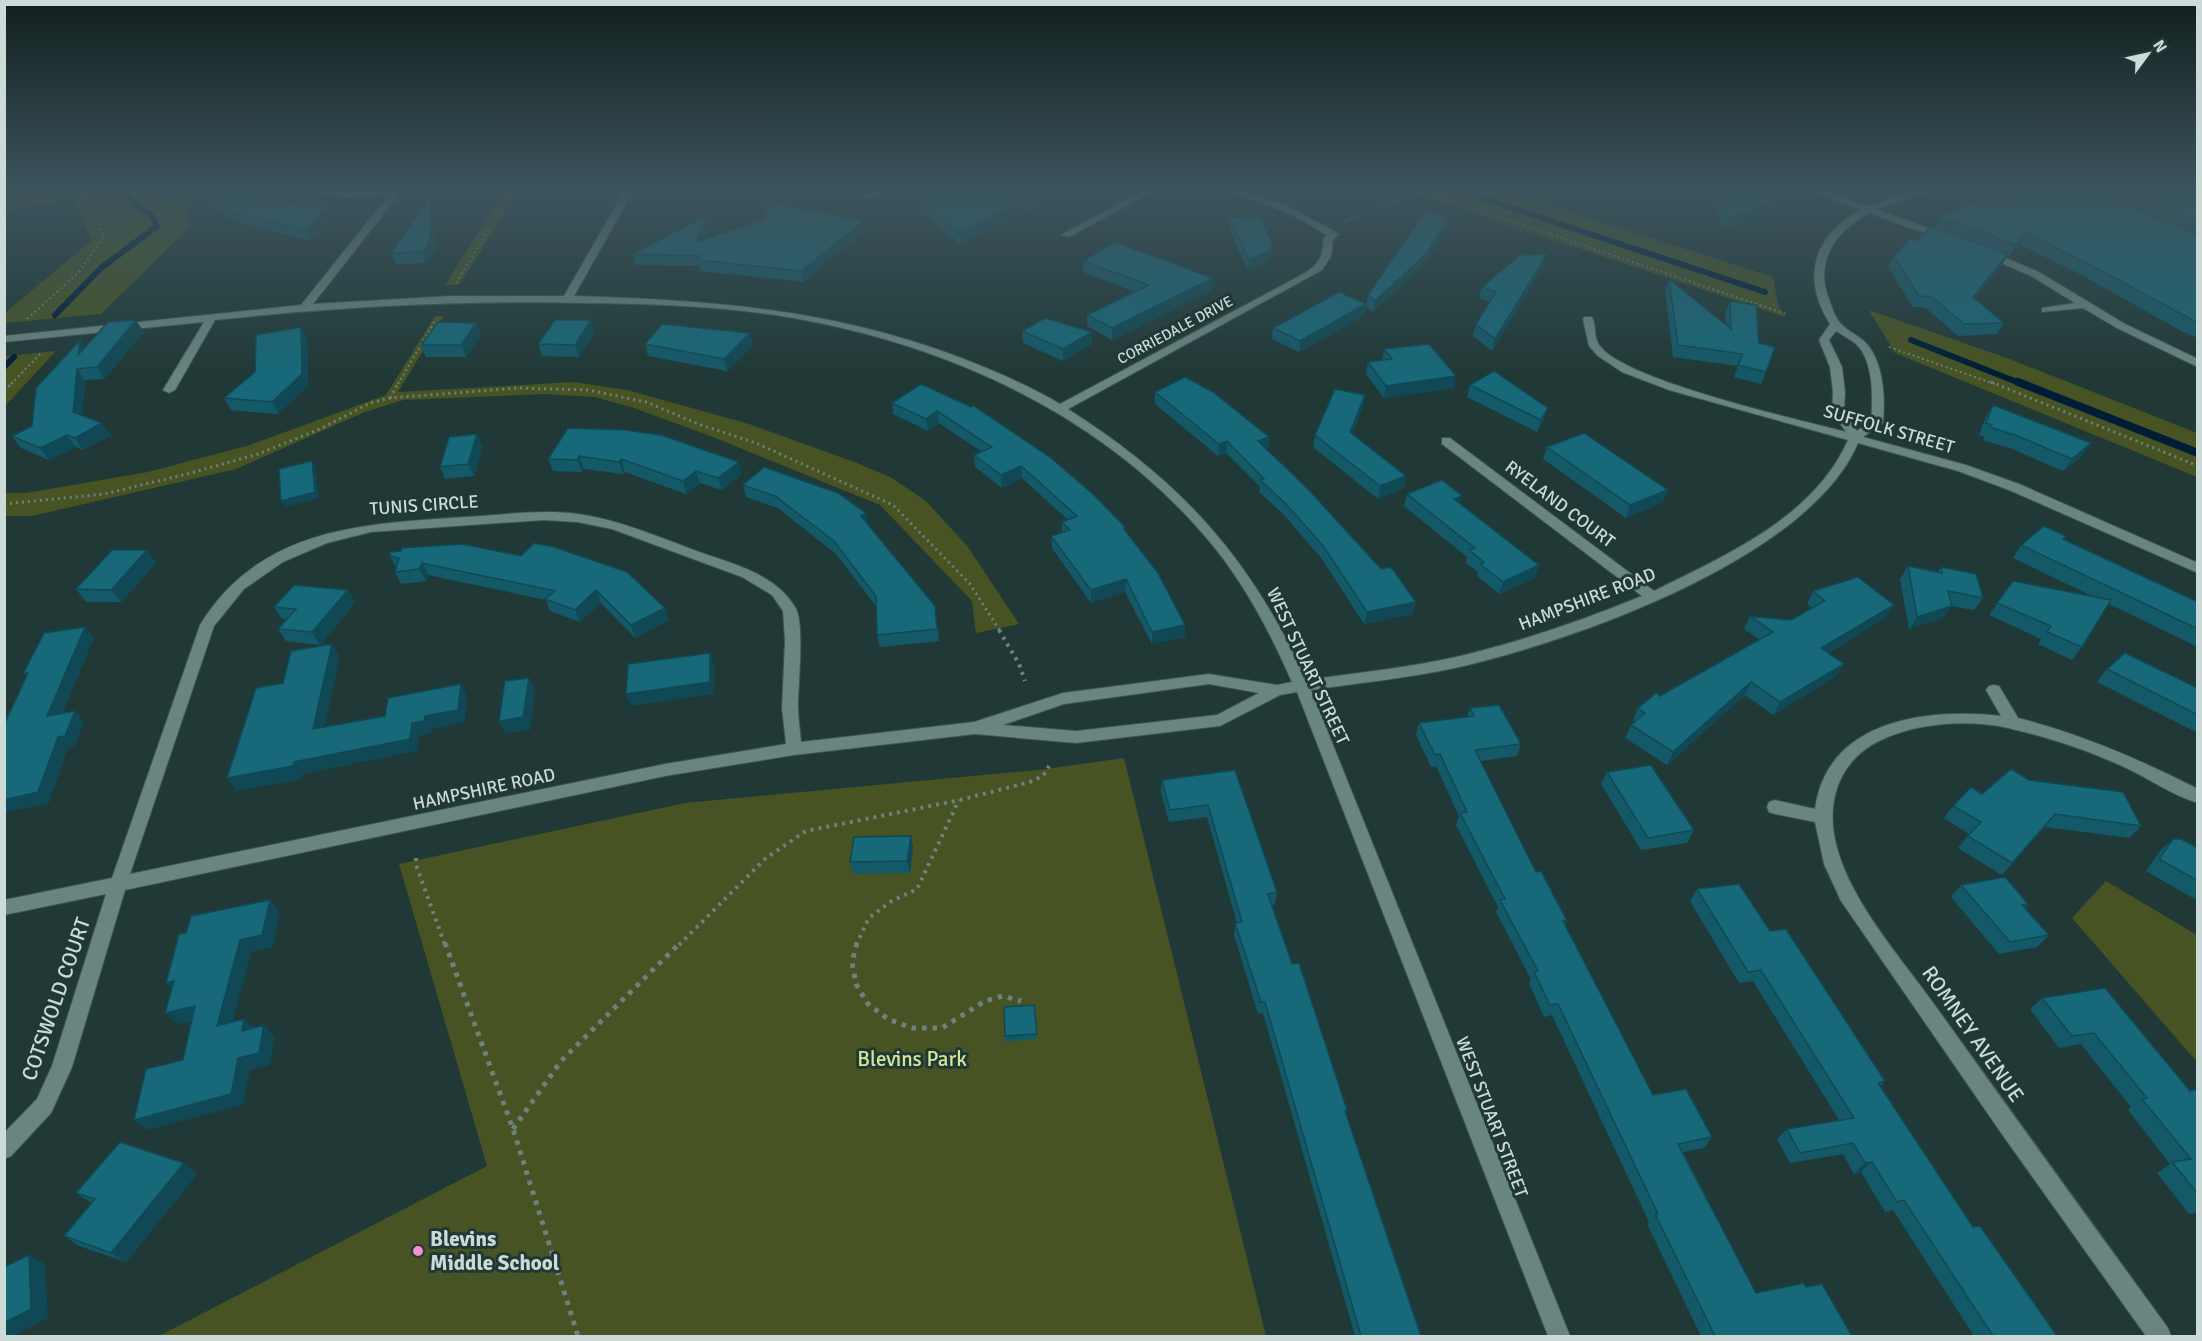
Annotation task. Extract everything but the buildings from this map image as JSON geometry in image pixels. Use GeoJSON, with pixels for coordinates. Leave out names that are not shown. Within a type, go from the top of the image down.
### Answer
{"type":"FeatureCollection","features":[{"type":"Feature","properties":{"kind":"street"},"geometry":{"type":"LineString","coordinates":[[304,308],[349,251]]}},
{"type":"Feature","properties":{"kind":"street"},"geometry":{"type":"LineString","coordinates":[[567,299],[595,251]]}},
{"type":"Feature","properties":{"kind":"street","name":"CORRIEDALE DRIVE"},"geometry":{"type":"LineString","coordinates":[[1061,408],[1309,275],[1323,264],[1328,251]]}},
{"type":"Feature","properties":{"kind":"street"},"geometry":{"type":"LineString","coordinates":[[1823,251],[1818,266],[1818,283],[1835,324],[1824,339],[1836,367],[1839,392],[1838,412],[1855,437]]}},
{"type":"Feature","properties":{"kind":"street"},"geometry":{"type":"LineString","coordinates":[[1980,251],[2035,274],[2121,326],[2198,364]]}},
{"type":"Feature","properties":{"kind":"street","name":"WEST STUART STREET"},"geometry":{"type":"LineString","coordinates":[[9,339],[304,308],[404,302],[567,299],[666,303],[740,308],[840,324],[935,351],[1016,384],[1061,408],[1120,447],[1181,502],[1216,542],[1251,588],[1302,687],[1321,731],[1558,1336]]}},
{"type":"Feature","properties":{"kind":"street"},"geometry":{"type":"LineString","coordinates":[[2046,310],[2087,304]]}},
{"type":"Feature","properties":{"kind":"street"},"geometry":{"type":"LineString","coordinates":[[169,390],[211,318]]}},
{"type":"Feature","properties":{"kind":"street","name":"SUFFOLK STREET"},"geometry":{"type":"LineString","coordinates":[[1588,319],[1593,344],[1602,354],[1626,370],[1673,388],[1962,468],[2014,487],[2198,569]]}},
{"type":"Feature","properties":{"kind":"street","name":"HAMPSHIRE ROAD"},"geometry":{"type":"LineString","coordinates":[[975,728],[1063,699],[1209,679],[1277,690],[1453,663],[1521,646],[1594,621],[1653,597],[1731,557],[1777,528],[1805,506],[1830,480],[1846,458],[1855,437],[1877,423],[1880,402],[1875,375],[1862,344],[1835,324]]}},
{"type":"Feature","properties":{"kind":"street","name":"RYELAND COURT"},"geometry":{"type":"LineString","coordinates":[[1446,441],[1653,597]]}},
{"type":"Feature","properties":{"kind":"street","name":"TUNIS CIRCLE"},"geometry":{"type":"LineString","coordinates":[[118,885],[207,625],[221,602],[245,579],[284,555],[344,533],[371,528],[521,518],[577,518],[615,526],[747,574],[777,592],[790,610],[792,640],[790,708],[794,748]]}},
{"type":"Feature","properties":{"kind":"street","name":"HAMPSHIRE ROAD"},"geometry":{"type":"LineString","coordinates":[[4,909],[665,770],[794,748],[975,728],[1076,737],[1114,734],[1220,720],[1277,690]]}},
{"type":"Feature","properties":{"kind":"street"},"geometry":{"type":"LineString","coordinates":[[1994,690],[2013,724]]}},
{"type":"Feature","properties":{"kind":"street","name":"ROMNEY AVENUE"},"geometry":{"type":"LineString","coordinates":[[2160,1336],[2011,1130],[1847,896],[1834,869],[1824,832],[1824,800],[1834,771],[1849,752],[1875,735],[1908,724],[1940,719],[1975,719],[2053,733],[2102,749],[2198,797]]}},
{"type":"Feature","properties":{"kind":"street"},"geometry":{"type":"LineString","coordinates":[[1775,807],[1824,817]]}},
{"type":"Feature","properties":{"kind":"street","name":"COTSWOLD COURT"},"geometry":{"type":"LineString","coordinates":[[4,1149],[44,1106],[62,1067],[118,885]]}},
{"type":"Feature","properties":{"kind":"path"},"geometry":{"type":"LineString","coordinates":[[22,323],[85,266],[97,251]]}},
{"type":"Feature","properties":{"kind":"path"},"geometry":{"type":"LineString","coordinates":[[454,286],[476,251]]}},
{"type":"Feature","properties":{"kind":"path"},"geometry":{"type":"LineString","coordinates":[[1599,251],[1786,314]]}},
{"type":"Feature","properties":{"kind":"path"},"geometry":{"type":"LineString","coordinates":[[390,398],[438,315]]}},
{"type":"Feature","properties":{"kind":"path"},"geometry":{"type":"LineString","coordinates":[[1889,347],[1967,373],[2121,433],[2198,466]]}},
{"type":"Feature","properties":{"kind":"path"},"geometry":{"type":"LineString","coordinates":[[4,391],[44,350]]}},
{"type":"Feature","properties":{"kind":"path"},"geometry":{"type":"LineString","coordinates":[[4,504],[104,494],[191,473],[258,454],[322,428],[370,403],[390,398],[518,388],[588,390],[646,402],[701,425],[756,443],[893,505],[970,584],[1000,630],[1019,664],[1025,681]]}},
{"type":"Feature","properties":{"kind":"path"},"geometry":{"type":"LineString","coordinates":[[513,1129],[561,1061],[766,858],[793,838],[806,831],[960,800],[1030,783],[1043,776],[1049,766]]}},
{"type":"Feature","properties":{"kind":"path"},"geometry":{"type":"LineString","coordinates":[[960,800],[917,889],[890,902],[869,918],[858,937],[852,962],[856,984],[868,1004],[888,1019],[912,1028],[942,1028],[985,1001],[1003,996],[1021,1001]]}},
{"type":"Feature","properties":{"kind":"path"},"geometry":{"type":"LineString","coordinates":[[416,858],[416,865],[513,1129],[578,1336]]}},
{"type":"Feature","properties":{"kind":"green space"},"geometry":{"type":"Polygon","coordinates":[[[79,251],[166,251],[101,314],[5,323],[5,313],[79,251]]]}},
{"type":"Feature","properties":{"kind":"green space"},"geometry":{"type":"Polygon","coordinates":[[[467,251],[481,251],[459,285],[445,285],[467,251]]]}},
{"type":"Feature","properties":{"kind":"green space"},"geometry":{"type":"Polygon","coordinates":[[[1586,251],[1690,251],[1773,277],[1778,305],[1785,317],[1586,251]]]}},
{"type":"Feature","properties":{"kind":"green space"},"geometry":{"type":"Polygon","coordinates":[[[1869,310],[2007,358],[2197,433],[2197,477],[1895,353],[1869,310]]]}},
{"type":"Feature","properties":{"kind":"green space"},"geometry":{"type":"Polygon","coordinates":[[[435,316],[444,316],[398,392],[574,382],[627,390],[749,424],[857,463],[892,478],[926,501],[968,547],[1019,624],[976,633],[972,601],[880,505],[713,437],[634,408],[595,397],[543,394],[403,400],[365,412],[236,469],[32,516],[5,516],[5,493],[26,493],[148,472],[250,445],[386,395],[435,316]]]}},
{"type":"Feature","properties":{"kind":"green space"},"geometry":{"type":"Polygon","coordinates":[[[56,351],[5,406],[5,356],[56,351]]]}},
{"type":"Feature","properties":{"kind":"green space","name":"Blevins Park"},"geometry":{"type":"Polygon","coordinates":[[[1124,758],[1266,1336],[159,1336],[487,1166],[399,864],[685,803],[1038,770],[1124,758]]]}},
{"type":"Feature","properties":{"kind":"green space"},"geometry":{"type":"Polygon","coordinates":[[[2106,881],[2197,935],[2197,1062],[2072,918],[2106,881]]]}},
{"type":"Feature","properties":{"kind":"waterway"},"geometry":{"type":"LineString","coordinates":[[55,315],[101,268],[124,251]]}},
{"type":"Feature","properties":{"kind":"waterway"},"geometry":{"type":"LineString","coordinates":[[1640,251],[1765,292]]}},
{"type":"Feature","properties":{"kind":"waterway"},"geometry":{"type":"LineString","coordinates":[[1911,340],[2022,384]]}},
{"type":"Feature","properties":{"kind":"waterway"},"geometry":{"type":"LineString","coordinates":[[4,367],[14,357]]}},
{"type":"Feature","properties":{"kind":"waterway"},"geometry":{"type":"LineString","coordinates":[[2018,382],[2198,453]]}},
{"type":"Feature","properties":{"kind":"place","name":"Blevins Middle School"},"geometry":{"type":"Point","coordinates":[418,1251]}}]}
